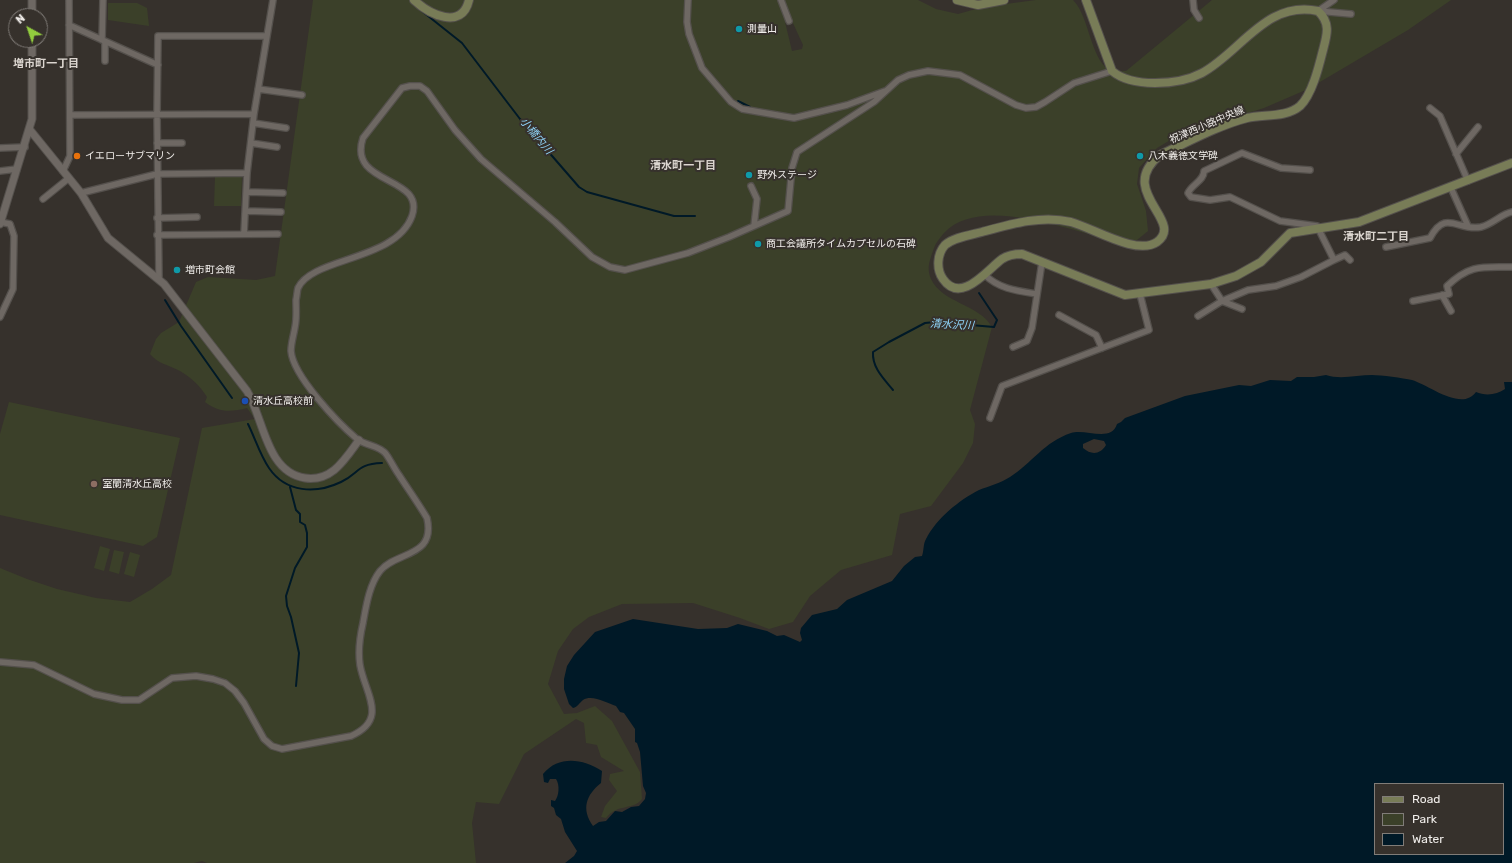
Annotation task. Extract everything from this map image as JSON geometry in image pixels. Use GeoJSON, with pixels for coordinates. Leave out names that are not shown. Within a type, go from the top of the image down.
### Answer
{"type":"FeatureCollection","features":[{"type":"Feature","properties":{"kind":"main road"},"geometry":{"type":"LineString","coordinates":[[414,0],[433,13],[446,18],[461,14],[467,6],[469,0]]}},
{"type":"Feature","properties":{"kind":"main road"},"geometry":{"type":"LineString","coordinates":[[957,0],[978,5],[1004,0]]}},
{"type":"Feature","properties":{"kind":"main road"},"geometry":{"type":"LineString","coordinates":[[1086,0],[1112,71],[1119,76],[1138,81],[1163,83],[1184,80],[1210,68],[1276,15],[1288,11],[1306,9],[1318,11]]}},
{"type":"Feature","properties":{"kind":"main road","name":"祝津西小路中央線"},"geometry":{"type":"LineString","coordinates":[[1318,11],[1325,19],[1328,30],[1312,84],[1305,100],[1299,106],[1287,113],[1260,115],[1241,119],[1160,155],[1149,165],[1144,177],[1145,190],[1164,226],[1162,237],[1158,241],[1152,245],[1138,246],[1071,222],[1047,219],[1021,222],[960,238],[948,243],[942,249],[938,267],[940,275],[949,285],[961,288],[973,284],[1003,258],[1014,254],[1022,254],[1125,295],[1211,284],[1236,276],[1261,262],[1290,233],[1359,222],[1451,188],[1512,163]]}},
{"type":"Feature","properties":{"kind":"street"},"geometry":{"type":"LineString","coordinates":[[63,171],[70,156],[69,0]]}},
{"type":"Feature","properties":{"kind":"street"},"geometry":{"type":"LineString","coordinates":[[103,0],[105,61]]}},
{"type":"Feature","properties":{"kind":"street"},"geometry":{"type":"LineString","coordinates":[[244,234],[254,114],[272,0]]}},
{"type":"Feature","properties":{"kind":"street"},"geometry":{"type":"LineString","coordinates":[[688,0],[687,22],[689,34],[702,68],[731,102],[742,109],[794,118],[847,105],[887,90]]}},
{"type":"Feature","properties":{"kind":"street"},"geometry":{"type":"LineString","coordinates":[[781,0],[789,21]]}},
{"type":"Feature","properties":{"kind":"street"},"geometry":{"type":"LineString","coordinates":[[1193,0],[1194,10],[1199,18]]}},
{"type":"Feature","properties":{"kind":"street"},"geometry":{"type":"LineString","coordinates":[[1318,11],[1334,0]]}},
{"type":"Feature","properties":{"kind":"street"},"geometry":{"type":"LineString","coordinates":[[1318,11],[1351,14]]}},
{"type":"Feature","properties":{"kind":"street"},"geometry":{"type":"LineString","coordinates":[[70,25],[158,66]]}},
{"type":"Feature","properties":{"kind":"street"},"geometry":{"type":"LineString","coordinates":[[159,279],[157,235],[158,36],[267,36]]}},
{"type":"Feature","properties":{"kind":"street"},"geometry":{"type":"LineString","coordinates":[[0,317],[13,289],[14,236],[10,224],[0,222],[30,130],[32,119],[32,48]]}},
{"type":"Feature","properties":{"kind":"street"},"geometry":{"type":"LineString","coordinates":[[0,662],[34,665],[94,694],[122,700],[138,700],[172,678],[196,676],[213,679],[225,683],[235,691],[244,703],[264,739],[272,746],[282,748],[335,740],[359,732],[371,716],[373,707],[360,665],[359,646],[362,623],[371,592],[380,571],[422,545],[428,538],[429,528],[427,518],[385,453],[374,445],[359,440],[321,402],[300,373],[291,350],[296,325],[296,298],[298,288],[307,278],[377,248],[394,239],[409,225],[415,207],[411,196],[365,165],[360,156],[360,147],[363,138],[402,88],[420,86],[427,91],[455,130],[481,159],[555,222],[592,257],[610,267],[625,270],[688,252],[788,211],[792,168],[797,152],[874,102],[898,80],[909,75],[928,71],[948,72],[960,75],[1016,105],[1026,108],[1036,107],[1046,102],[1074,83],[1112,71]]}},
{"type":"Feature","properties":{"kind":"street"},"geometry":{"type":"LineString","coordinates":[[258,89],[302,95]]}},
{"type":"Feature","properties":{"kind":"street"},"geometry":{"type":"LineString","coordinates":[[1430,108],[1440,116],[1468,181]]}},
{"type":"Feature","properties":{"kind":"street"},"geometry":{"type":"LineString","coordinates":[[70,115],[254,114]]}},
{"type":"Feature","properties":{"kind":"street"},"geometry":{"type":"LineString","coordinates":[[253,124],[286,128]]}},
{"type":"Feature","properties":{"kind":"street"},"geometry":{"type":"LineString","coordinates":[[1456,154],[1478,127]]}},
{"type":"Feature","properties":{"kind":"street"},"geometry":{"type":"LineString","coordinates":[[30,130],[81,193],[108,238],[159,279],[246,391],[252,400],[272,452],[282,467],[291,474],[299,477],[310,479],[325,476],[333,472],[342,464],[359,440]]}},
{"type":"Feature","properties":{"kind":"street"},"geometry":{"type":"LineString","coordinates":[[157,143],[182,143]]}},
{"type":"Feature","properties":{"kind":"street"},"geometry":{"type":"LineString","coordinates":[[251,143],[277,147]]}},
{"type":"Feature","properties":{"kind":"street"},"geometry":{"type":"LineString","coordinates":[[0,148],[25,147]]}},
{"type":"Feature","properties":{"kind":"street"},"geometry":{"type":"LineString","coordinates":[[1310,170],[1281,168],[1242,153],[1204,171],[1204,176],[1190,188],[1188,193],[1191,197],[1210,200],[1230,197],[1280,220],[1322,228],[1320,232],[1334,260]]}},
{"type":"Feature","properties":{"kind":"street"},"geometry":{"type":"LineString","coordinates":[[0,171],[17,169]]}},
{"type":"Feature","properties":{"kind":"street"},"geometry":{"type":"LineString","coordinates":[[81,193],[157,174],[248,173]]}},
{"type":"Feature","properties":{"kind":"street"},"geometry":{"type":"LineString","coordinates":[[43,199],[69,178]]}},
{"type":"Feature","properties":{"kind":"street"},"geometry":{"type":"LineString","coordinates":[[751,186],[756,199],[754,226]]}},
{"type":"Feature","properties":{"kind":"street"},"geometry":{"type":"LineString","coordinates":[[1451,188],[1468,226]]}},
{"type":"Feature","properties":{"kind":"street"},"geometry":{"type":"LineString","coordinates":[[247,192],[283,193]]}},
{"type":"Feature","properties":{"kind":"street"},"geometry":{"type":"LineString","coordinates":[[246,212],[281,212]]}},
{"type":"Feature","properties":{"kind":"street"},"geometry":{"type":"LineString","coordinates":[[1386,246],[1430,238],[1437,226],[1444,222],[1479,227],[1512,212]]}},
{"type":"Feature","properties":{"kind":"street"},"geometry":{"type":"LineString","coordinates":[[157,218],[197,217]]}},
{"type":"Feature","properties":{"kind":"street"},"geometry":{"type":"LineString","coordinates":[[157,235],[278,234]]}},
{"type":"Feature","properties":{"kind":"street"},"geometry":{"type":"LineString","coordinates":[[1198,316],[1222,301],[1248,290],[1276,286],[1301,277],[1345,255],[1350,260]]}},
{"type":"Feature","properties":{"kind":"street"},"geometry":{"type":"LineString","coordinates":[[1013,347],[1027,341],[1032,328],[1042,262]]}},
{"type":"Feature","properties":{"kind":"street"},"geometry":{"type":"LineString","coordinates":[[1413,301],[1449,294],[1446,286],[1459,274],[1477,267],[1512,267]]}},
{"type":"Feature","properties":{"kind":"street"},"geometry":{"type":"LineString","coordinates":[[985,275],[993,283],[1013,291],[1037,294]]}},
{"type":"Feature","properties":{"kind":"street"},"geometry":{"type":"LineString","coordinates":[[1211,284],[1222,301],[1242,310]]}},
{"type":"Feature","properties":{"kind":"street"},"geometry":{"type":"LineString","coordinates":[[1002,386],[1149,330],[1140,294]]}},
{"type":"Feature","properties":{"kind":"street"},"geometry":{"type":"LineString","coordinates":[[1442,295],[1451,311]]}},
{"type":"Feature","properties":{"kind":"street"},"geometry":{"type":"LineString","coordinates":[[1059,315],[1096,335],[1102,348]]}},
{"type":"Feature","properties":{"kind":"street"},"geometry":{"type":"LineString","coordinates":[[990,418],[1004,378]]}},
{"type":"Feature","properties":{"kind":"green space"},"geometry":{"type":"Polygon","coordinates":[[[313,0],[918,0],[936,9],[958,14],[983,7],[1036,0],[1073,0],[1079,7],[1095,51],[1100,60],[1106,67],[1113,71],[1126,71],[1212,0],[1451,0],[1408,30],[1308,89],[1264,108],[1182,133],[1157,148],[1139,168],[1137,184],[1146,211],[1148,231],[1137,240],[1113,240],[1026,218],[1002,216],[979,216],[960,222],[944,233],[938,240],[930,260],[929,271],[931,279],[936,287],[943,293],[979,313],[992,327],[970,410],[975,424],[973,443],[963,463],[931,506],[900,514],[892,555],[841,570],[810,596],[793,622],[769,629],[693,603],[622,604],[589,617],[573,629],[558,651],[548,684],[564,714],[577,713],[595,706],[612,721],[640,772],[642,799],[638,803],[615,810],[606,818],[601,817],[605,806],[617,791],[609,780],[610,774],[624,771],[601,757],[597,745],[586,743],[584,723],[576,719],[524,754],[499,804],[476,802],[472,823],[476,863],[207,863],[202,861],[194,863],[0,863],[0,568],[57,589],[96,598],[130,602],[152,589],[171,575],[202,428],[255,419],[247,408],[225,411],[210,406],[205,402],[207,397],[192,379],[180,371],[157,360],[150,354],[156,339],[161,333],[179,322],[196,282],[208,277],[256,280],[275,276],[313,0]],[[792,21],[785,22],[792,51],[802,49],[803,45],[792,21]]]}},
{"type":"Feature","properties":{"kind":"green space"},"geometry":{"type":"Polygon","coordinates":[[[108,3],[137,3],[147,8],[149,26],[108,20],[108,3]]]}},
{"type":"Feature","properties":{"kind":"green space"},"geometry":{"type":"Polygon","coordinates":[[[215,177],[242,177],[241,206],[214,206],[215,177]]]}},
{"type":"Feature","properties":{"kind":"green space"},"geometry":{"type":"Polygon","coordinates":[[[9,402],[180,438],[157,537],[143,546],[0,515],[0,434],[9,402]]]}},
{"type":"Feature","properties":{"kind":"green space"},"geometry":{"type":"Polygon","coordinates":[[[100,546],[110,549],[104,571],[94,568],[100,546]]]}},
{"type":"Feature","properties":{"kind":"green space"},"geometry":{"type":"Polygon","coordinates":[[[114,550],[124,552],[119,574],[109,571],[114,550]]]}},
{"type":"Feature","properties":{"kind":"green space"},"geometry":{"type":"Polygon","coordinates":[[[130,552],[140,555],[134,577],[124,574],[130,552]]]}},
{"type":"Feature","properties":{"kind":"water"},"geometry":{"type":"Polygon","coordinates":[[[1326,375],[1343,377],[1372,375],[1398,378],[1412,380],[1445,395],[1462,399],[1470,397],[1476,392],[1487,394],[1498,393],[1505,389],[1504,382],[1512,382],[1512,863],[565,863],[574,856],[577,851],[565,832],[561,819],[556,815],[554,808],[551,806],[551,800],[555,801],[557,796],[558,787],[556,779],[550,779],[548,783],[544,782],[543,774],[549,768],[556,764],[571,761],[587,764],[602,771],[601,783],[589,797],[586,808],[589,820],[593,826],[599,822],[606,821],[615,811],[622,812],[631,807],[639,806],[645,799],[646,793],[643,786],[640,752],[637,743],[635,742],[635,729],[624,713],[620,712],[616,706],[595,698],[587,698],[573,708],[569,704],[564,689],[564,679],[567,666],[574,655],[595,632],[633,619],[698,629],[727,628],[738,624],[767,631],[777,636],[784,635],[800,642],[802,640],[800,633],[801,628],[812,615],[837,609],[847,600],[892,581],[904,566],[915,557],[922,556],[925,541],[930,532],[942,517],[956,505],[971,494],[1010,477],[1046,447],[1062,437],[1077,432],[1097,434],[1109,433],[1114,430],[1117,424],[1125,418],[1185,396],[1239,385],[1251,386],[1270,380],[1291,381],[1297,377],[1326,375]],[[1094,439],[1083,444],[1083,448],[1092,453],[1101,451],[1106,445],[1104,441],[1094,439]]]}},
{"type":"Feature","properties":{"kind":"waterway","name":"小橋内川"},"geometry":{"type":"LineString","coordinates":[[418,8],[462,43],[520,119],[579,187],[587,192],[674,216],[695,216]]}},
{"type":"Feature","properties":{"kind":"waterway"},"geometry":{"type":"LineString","coordinates":[[738,101],[750,107]]}},
{"type":"Feature","properties":{"kind":"waterway","name":"清水沢川"},"geometry":{"type":"LineString","coordinates":[[893,390],[882,377],[874,363],[873,352],[925,323],[935,322],[994,327],[997,320],[979,293]]}},
{"type":"Feature","properties":{"kind":"waterway"},"geometry":{"type":"LineString","coordinates":[[165,300],[181,326],[232,398]]}},
{"type":"Feature","properties":{"kind":"waterway"},"geometry":{"type":"LineString","coordinates":[[248,424],[260,452],[269,468],[276,476],[293,487],[312,489],[331,486],[347,479],[367,465],[382,463]]}},
{"type":"Feature","properties":{"kind":"waterway"},"geometry":{"type":"LineString","coordinates":[[290,487],[296,510],[300,514],[300,522],[305,525],[307,533],[307,547],[295,568],[286,596],[287,606],[299,653],[296,686]]}},
{"type":"Feature","properties":{"kind":"place","name":"測量山"},"geometry":{"type":"Point","coordinates":[739,29]}},
{"type":"Feature","properties":{"kind":"place","name":"イエローサブマリン"},"geometry":{"type":"Point","coordinates":[77,156]}},
{"type":"Feature","properties":{"kind":"place","name":"八木義徳文学碑"},"geometry":{"type":"Point","coordinates":[1140,156]}},
{"type":"Feature","properties":{"kind":"place","name":"野外ステージ"},"geometry":{"type":"Point","coordinates":[749,175]}},
{"type":"Feature","properties":{"kind":"place","name":"商工会議所タイムカプセルの石碑"},"geometry":{"type":"Point","coordinates":[758,244]}},
{"type":"Feature","properties":{"kind":"place","name":"増市町会館"},"geometry":{"type":"Point","coordinates":[177,270]}},
{"type":"Feature","properties":{"kind":"place","name":"清水丘高校前"},"geometry":{"type":"Point","coordinates":[245,401]}},
{"type":"Feature","properties":{"kind":"place","name":"室蘭清水丘高校"},"geometry":{"type":"Point","coordinates":[94,484]}},
{"type":"Feature","properties":{"kind":"district","name":"増市町一丁目"},"geometry":{"type":"Point","coordinates":[46,64]}},
{"type":"Feature","properties":{"kind":"district","name":"清水町一丁目"},"geometry":{"type":"Point","coordinates":[683,166]}},
{"type":"Feature","properties":{"kind":"district","name":"清水町二丁目"},"geometry":{"type":"Point","coordinates":[1376,237]}}]}
